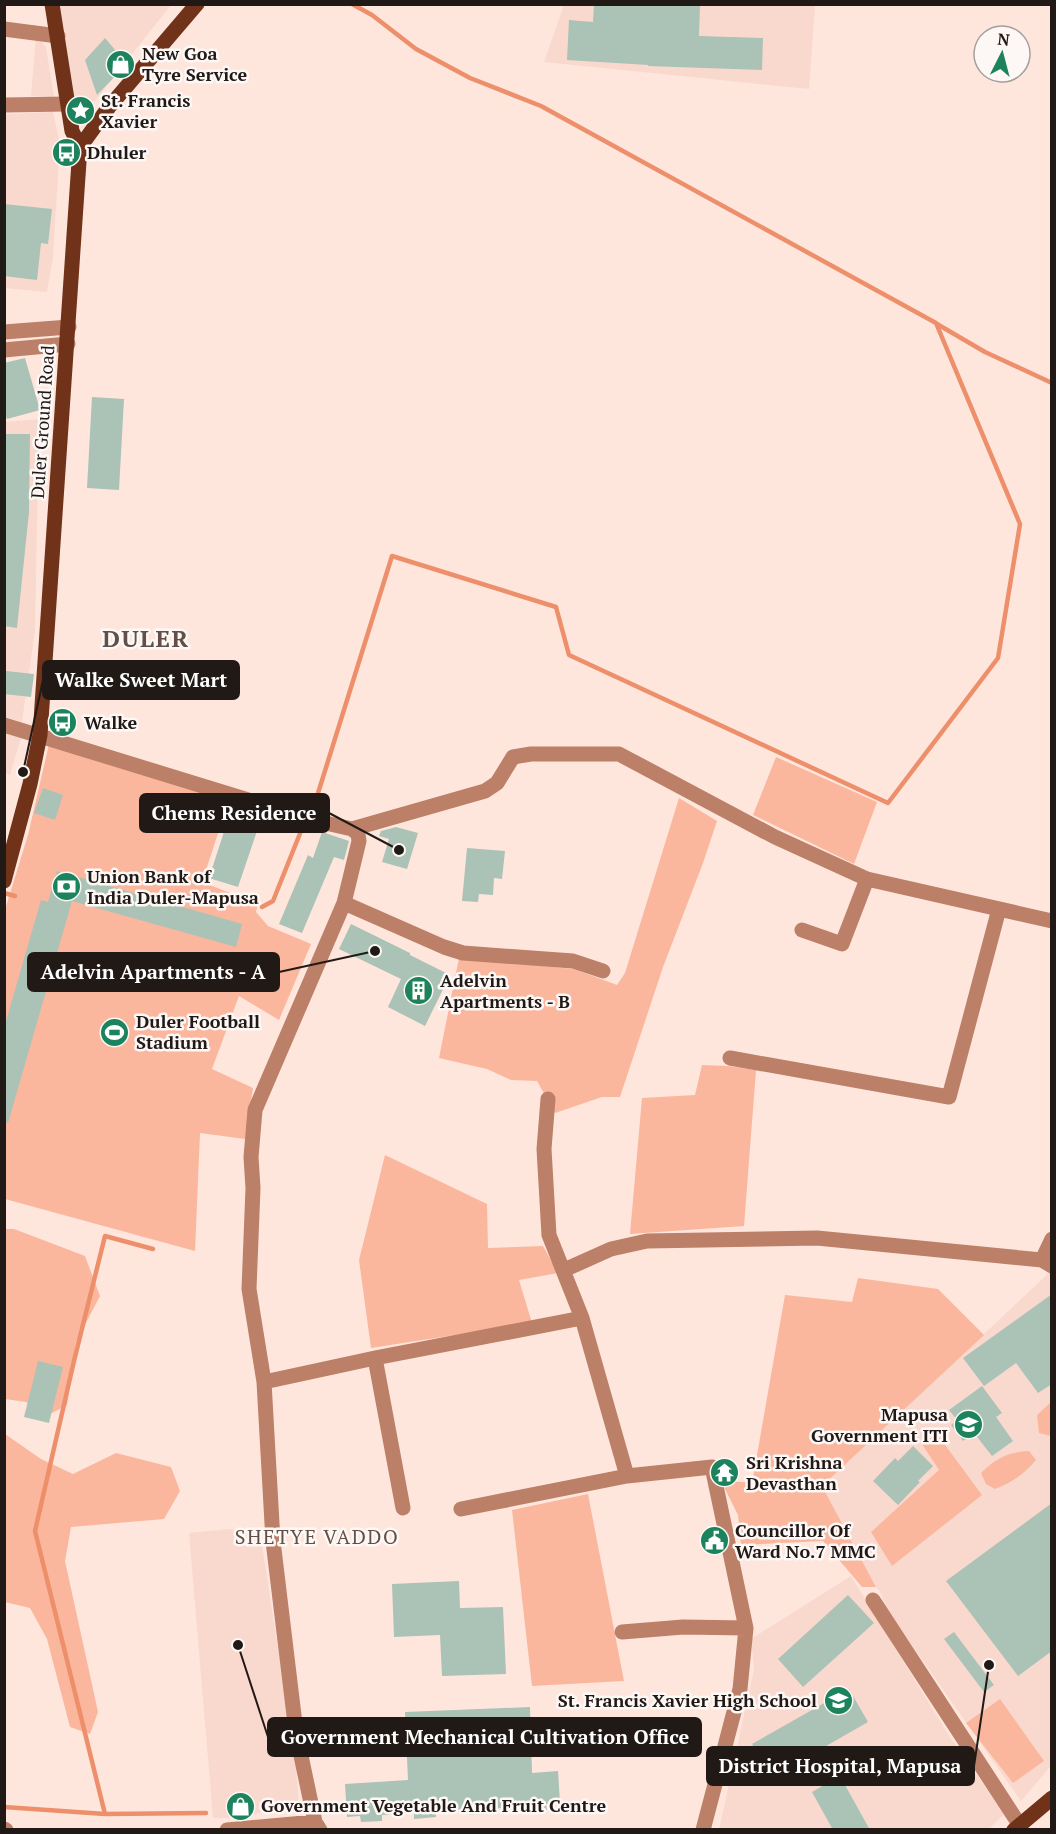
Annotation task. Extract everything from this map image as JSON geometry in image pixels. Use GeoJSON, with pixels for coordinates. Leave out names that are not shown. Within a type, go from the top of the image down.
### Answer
{"type":"FeatureCollection","features":[{"type":"Feature","properties":{"kind":"main road"},"geometry":{"type":"LineString","coordinates":[[52,4],[72,131],[80,147],[109,107],[197,4]]}},
{"type":"Feature","properties":{"kind":"main road","name":"Duler Ground Road"},"geometry":{"type":"LineString","coordinates":[[4,880],[30,784],[40,735],[80,147]]}},
{"type":"Feature","properties":{"kind":"main road"},"geometry":{"type":"LineString","coordinates":[[1017,1827],[1052,1798]]}},
{"type":"Feature","properties":{"kind":"street"},"geometry":{"type":"LineString","coordinates":[[4,29],[58,36]]}},
{"type":"Feature","properties":{"kind":"street"},"geometry":{"type":"LineString","coordinates":[[4,105],[67,104]]}},
{"type":"Feature","properties":{"kind":"street"},"geometry":{"type":"LineString","coordinates":[[4,332],[69,327]]}},
{"type":"Feature","properties":{"kind":"street"},"geometry":{"type":"LineString","coordinates":[[4,350],[68,344]]}},
{"type":"Feature","properties":{"kind":"street"},"geometry":{"type":"LineString","coordinates":[[4,725],[352,829],[358,834],[359,841],[344,903],[255,1110],[251,1157],[252,1228],[249,1289],[264,1382],[273,1541],[296,1732],[317,1826],[227,1830]]}},
{"type":"Feature","properties":{"kind":"street"},"geometry":{"type":"LineString","coordinates":[[352,829],[485,791],[497,783],[513,757],[531,754],[619,754],[775,837],[867,879],[1052,921]]}},
{"type":"Feature","properties":{"kind":"street"},"geometry":{"type":"LineString","coordinates":[[802,930],[842,944],[867,879]]}},
{"type":"Feature","properties":{"kind":"street"},"geometry":{"type":"LineString","coordinates":[[344,903],[444,947],[463,953],[573,961],[603,971]]}},
{"type":"Feature","properties":{"kind":"street"},"geometry":{"type":"LineString","coordinates":[[730,1058],[949,1097],[999,909]]}},
{"type":"Feature","properties":{"kind":"street"},"geometry":{"type":"LineString","coordinates":[[548,1099],[544,1149],[549,1236],[582,1318],[627,1476]]}},
{"type":"Feature","properties":{"kind":"street"},"geometry":{"type":"LineString","coordinates":[[564,1270],[611,1249],[647,1242],[818,1238],[1047,1263],[1052,1239]]}},
{"type":"Feature","properties":{"kind":"street"},"geometry":{"type":"LineString","coordinates":[[264,1382],[582,1318]]}},
{"type":"Feature","properties":{"kind":"street"},"geometry":{"type":"LineString","coordinates":[[375,1358],[403,1508]]}},
{"type":"Feature","properties":{"kind":"street"},"geometry":{"type":"LineString","coordinates":[[461,1509],[627,1476],[712,1467],[746,1628],[740,1689],[703,1830]]}},
{"type":"Feature","properties":{"kind":"street"},"geometry":{"type":"LineString","coordinates":[[873,1600],[1017,1827]]}},
{"type":"Feature","properties":{"kind":"street"},"geometry":{"type":"LineString","coordinates":[[622,1632],[683,1627],[746,1628]]}},
{"type":"Feature","properties":{"kind":"shaded area"},"geometry":{"type":"Polygon","coordinates":[[[57,5],[171,5],[95,101],[73,101],[57,5]]]}},
{"type":"Feature","properties":{"kind":"shaded area"},"geometry":{"type":"Polygon","coordinates":[[[564,5],[815,5],[809,89],[544,62],[564,5]]]}},
{"type":"Feature","properties":{"kind":"shaded area"},"geometry":{"type":"Polygon","coordinates":[[[36,36],[46,47],[54,97],[31,96],[36,36]]]}},
{"type":"Feature","properties":{"kind":"shaded area"},"geometry":{"type":"Polygon","coordinates":[[[53,112],[60,144],[53,257],[47,292],[5,288],[5,114],[53,112]]]}},
{"type":"Feature","properties":{"kind":"shaded area"},"geometry":{"type":"Polygon","coordinates":[[[39,419],[35,630],[22,722],[5,717],[5,422],[39,419]]]}},
{"type":"Feature","properties":{"kind":"shaded area"},"geometry":{"type":"Polygon","coordinates":[[[5,733],[21,738],[10,775],[5,773],[5,733]]]}},
{"type":"Feature","properties":{"kind":"shaded area","name":"Duler Football Stadium"},"geometry":{"type":"Polygon","coordinates":[[[49,744],[229,800],[202,882],[258,904],[256,912],[268,926],[311,944],[279,1020],[239,996],[212,1069],[253,1088],[245,1139],[200,1133],[195,1251],[5,1199],[4,913],[28,835],[49,744]]]}},
{"type":"Feature","properties":{"kind":"shaded area"},"geometry":{"type":"Polygon","coordinates":[[[776,757],[877,802],[854,864],[753,815],[776,757]]]}},
{"type":"Feature","properties":{"kind":"shaded area"},"geometry":{"type":"Polygon","coordinates":[[[679,798],[717,821],[663,967],[620,1097],[602,1097],[555,1113],[537,1081],[511,1080],[487,1069],[439,1058],[459,958],[574,969],[617,985],[625,973],[679,798]]]}},
{"type":"Feature","properties":{"kind":"shaded area"},"geometry":{"type":"Polygon","coordinates":[[[702,1065],[756,1070],[744,1226],[630,1234],[642,1098],[695,1095],[702,1065]]]}},
{"type":"Feature","properties":{"kind":"shaded area"},"geometry":{"type":"Polygon","coordinates":[[[385,1155],[487,1204],[488,1248],[543,1246],[558,1273],[519,1280],[532,1323],[371,1348],[359,1260],[385,1155]]]}},
{"type":"Feature","properties":{"kind":"shaded area"},"geometry":{"type":"Polygon","coordinates":[[[5,1229],[14,1229],[85,1256],[100,1296],[76,1342],[67,1405],[52,1413],[26,1402],[5,1399],[5,1229]]]}},
{"type":"Feature","properties":{"kind":"shaded area"},"geometry":{"type":"Polygon","coordinates":[[[1051,1271],[1051,1766],[1021,1801],[886,1608],[880,1592],[822,1486],[1051,1271]]]}},
{"type":"Feature","properties":{"kind":"shaded area"},"geometry":{"type":"Polygon","coordinates":[[[858,1278],[938,1289],[984,1335],[822,1486],[876,1587],[862,1587],[823,1541],[741,1545],[738,1515],[721,1481],[811,1485],[753,1478],[785,1295],[852,1302],[858,1278]]]}},
{"type":"Feature","properties":{"kind":"shaded area"},"geometry":{"type":"Polygon","coordinates":[[[1051,1402],[1051,1436],[1039,1433],[1037,1415],[1051,1402]]]}},
{"type":"Feature","properties":{"kind":"shaded area"},"geometry":{"type":"Polygon","coordinates":[[[5,1434],[41,1459],[73,1474],[116,1453],[171,1467],[180,1491],[164,1519],[71,1527],[65,1561],[98,1712],[90,1734],[70,1727],[47,1639],[30,1608],[5,1602],[5,1434]]]}},
{"type":"Feature","properties":{"kind":"shaded area"},"geometry":{"type":"Polygon","coordinates":[[[937,1434],[982,1495],[892,1566],[871,1532],[939,1470],[922,1444],[937,1434]]]}},
{"type":"Feature","properties":{"kind":"shaded area"},"geometry":{"type":"Polygon","coordinates":[[[1029,1451],[1036,1460],[1013,1480],[995,1489],[986,1484],[981,1473],[992,1463],[1009,1454],[1029,1451]]]}},
{"type":"Feature","properties":{"kind":"shaded area"},"geometry":{"type":"Polygon","coordinates":[[[588,1494],[624,1681],[532,1686],[512,1510],[588,1494]]]}},
{"type":"Feature","properties":{"kind":"shaded area"},"geometry":{"type":"Polygon","coordinates":[[[230,1529],[260,1532],[295,1757],[299,1803],[239,1818],[213,1818],[189,1533],[230,1529]]]}},
{"type":"Feature","properties":{"kind":"shaded area","name":"St. Francis Xavier High School"},"geometry":{"type":"Polygon","coordinates":[[[851,1576],[948,1734],[1004,1814],[989,1829],[719,1830],[754,1669],[751,1639],[851,1576]]]}},
{"type":"Feature","properties":{"kind":"shaded area"},"geometry":{"type":"Polygon","coordinates":[[[1000,1699],[1044,1761],[1013,1783],[966,1723],[1000,1699]]]}},
{"type":"Feature","properties":{"kind":"building"},"geometry":{"type":"Polygon","coordinates":[[[594,4],[700,4],[699,36],[763,38],[762,70],[648,66],[567,60],[569,20],[593,22],[594,4]]]}},
{"type":"Feature","properties":{"kind":"building"},"geometry":{"type":"Polygon","coordinates":[[[105,38],[127,64],[97,95],[85,60],[105,38]]]}},
{"type":"Feature","properties":{"kind":"building"},"geometry":{"type":"Polygon","coordinates":[[[4,204],[52,209],[48,244],[41,243],[37,280],[4,276],[4,204]]]}},
{"type":"Feature","properties":{"kind":"building"},"geometry":{"type":"Polygon","coordinates":[[[25,358],[40,410],[7,419],[4,411],[4,363],[25,358]]]}},
{"type":"Feature","properties":{"kind":"building"},"geometry":{"type":"Polygon","coordinates":[[[92,397],[124,399],[119,490],[87,488],[92,397]]]}},
{"type":"Feature","properties":{"kind":"building"},"geometry":{"type":"Polygon","coordinates":[[[4,434],[30,434],[29,512],[17,628],[4,626],[4,434]]]}},
{"type":"Feature","properties":{"kind":"building"},"geometry":{"type":"Polygon","coordinates":[[[6,671],[34,674],[31,697],[4,694],[6,671]]]}},
{"type":"Feature","properties":{"kind":"building"},"geometry":{"type":"Polygon","coordinates":[[[43,788],[63,795],[55,820],[34,813],[43,788]]]}},
{"type":"Feature","properties":{"kind":"building"},"geometry":{"type":"Polygon","coordinates":[[[232,807],[264,817],[238,887],[209,878],[232,807]]]}},
{"type":"Feature","properties":{"kind":"building"},"geometry":{"type":"Polygon","coordinates":[[[396,827],[418,833],[407,869],[382,862],[389,839],[379,836],[381,831],[396,827]]]}},
{"type":"Feature","properties":{"kind":"building"},"geometry":{"type":"Polygon","coordinates":[[[322,832],[349,841],[344,860],[334,857],[302,933],[279,924],[308,855],[313,858],[322,832]]]}},
{"type":"Feature","properties":{"kind":"building"},"geometry":{"type":"Polygon","coordinates":[[[467,848],[505,851],[502,879],[494,878],[493,895],[479,894],[478,902],[462,901],[467,848]]]}},
{"type":"Feature","properties":{"kind":"building"},"geometry":{"type":"Polygon","coordinates":[[[57,871],[242,924],[236,947],[72,901],[8,1123],[4,1122],[4,1028],[41,900],[48,902],[57,871]]]}},
{"type":"Feature","properties":{"kind":"building"},"geometry":{"type":"Polygon","coordinates":[[[351,924],[450,975],[425,1026],[388,1007],[401,979],[339,949],[351,924]]]}},
{"type":"Feature","properties":{"kind":"building"},"geometry":{"type":"Polygon","coordinates":[[[1052,1294],[1052,1384],[1038,1393],[1016,1363],[984,1386],[963,1358],[1052,1294]]]}},
{"type":"Feature","properties":{"kind":"building"},"geometry":{"type":"Polygon","coordinates":[[[38,1361],[63,1367],[49,1423],[24,1417],[38,1361]]]}},
{"type":"Feature","properties":{"kind":"building"},"geometry":{"type":"Polygon","coordinates":[[[982,1386],[1002,1413],[996,1417],[1013,1441],[992,1456],[974,1433],[963,1441],[951,1425],[957,1420],[949,1410],[982,1386]]]}},
{"type":"Feature","properties":{"kind":"building"},"geometry":{"type":"Polygon","coordinates":[[[913,1446],[933,1466],[898,1505],[873,1481],[895,1458],[898,1461],[913,1446]]]}},
{"type":"Feature","properties":{"kind":"building"},"geometry":{"type":"Polygon","coordinates":[[[1052,1503],[1052,1651],[1018,1676],[946,1581],[1052,1503]]]}},
{"type":"Feature","properties":{"kind":"building"},"geometry":{"type":"Polygon","coordinates":[[[459,1581],[460,1608],[503,1607],[506,1674],[442,1676],[440,1635],[394,1637],[392,1584],[459,1581]]]}},
{"type":"Feature","properties":{"kind":"building"},"geometry":{"type":"Polygon","coordinates":[[[848,1595],[874,1623],[803,1687],[778,1659],[848,1595]]]}},
{"type":"Feature","properties":{"kind":"building"},"geometry":{"type":"Polygon","coordinates":[[[954,1632],[994,1685],[984,1692],[944,1639],[954,1632]]]}},
{"type":"Feature","properties":{"kind":"building"},"geometry":{"type":"Polygon","coordinates":[[[849,1689],[868,1722],[772,1777],[752,1744],[849,1689]]]}},
{"type":"Feature","properties":{"kind":"building"},"geometry":{"type":"Polygon","coordinates":[[[530,1707],[532,1773],[558,1771],[560,1803],[546,1804],[547,1810],[525,1812],[525,1806],[491,1809],[491,1814],[469,1815],[469,1809],[436,1811],[436,1817],[414,1819],[414,1813],[382,1815],[382,1821],[361,1822],[360,1816],[347,1817],[345,1784],[408,1780],[405,1712],[530,1707]]]}},
{"type":"Feature","properties":{"kind":"building"},"geometry":{"type":"Polygon","coordinates":[[[840,1776],[870,1830],[833,1830],[812,1792],[840,1776]]]}},
{"type":"Feature","properties":{"kind":"building"},"geometry":{"type":"Polygon","coordinates":[[[233,1798],[249,1799],[249,1814],[232,1813],[233,1798]]]}},
{"type":"Feature","properties":{"kind":"waterway"},"geometry":{"type":"LineString","coordinates":[[314,806],[392,556],[556,607],[569,655],[888,803],[998,658],[1020,524],[936,323],[541,106],[470,78],[416,49],[372,15],[352,4]]}},
{"type":"Feature","properties":{"kind":"waterway"},"geometry":{"type":"LineString","coordinates":[[937,324],[985,352],[1052,383]]}},
{"type":"Feature","properties":{"kind":"waterway"},"geometry":{"type":"LineString","coordinates":[[262,907],[273,901],[303,826]]}},
{"type":"Feature","properties":{"kind":"waterway"},"geometry":{"type":"LineString","coordinates":[[4,893],[15,896]]}},
{"type":"Feature","properties":{"kind":"waterway"},"geometry":{"type":"LineString","coordinates":[[4,1807],[105,1814],[35,1531],[105,1236],[153,1249]]}},
{"type":"Feature","properties":{"kind":"waterway"},"geometry":{"type":"LineString","coordinates":[[105,1814],[206,1813]]}},
{"type":"Feature","properties":{"kind":"place","name":"New Goa Tyre Service"},"geometry":{"type":"Point","coordinates":[121,64]}},
{"type":"Feature","properties":{"kind":"place","name":"St. Francis Xavier"},"geometry":{"type":"Point","coordinates":[80,111]}},
{"type":"Feature","properties":{"kind":"place","name":"Dhuler"},"geometry":{"type":"Point","coordinates":[66,153]}},
{"type":"Feature","properties":{"kind":"place","name":"Walke"},"geometry":{"type":"Point","coordinates":[63,723]}},
{"type":"Feature","properties":{"kind":"place","name":"Walke Sweet Mart"},"geometry":{"type":"Point","coordinates":[23,772]}},
{"type":"Feature","properties":{"kind":"place","name":"Chems Residence"},"geometry":{"type":"Point","coordinates":[399,850]}},
{"type":"Feature","properties":{"kind":"place","name":"Union Bank of India Duler-Mapusa"},"geometry":{"type":"Point","coordinates":[66,887]}},
{"type":"Feature","properties":{"kind":"place","name":"Adelvin Apartments - A"},"geometry":{"type":"Point","coordinates":[375,951]}},
{"type":"Feature","properties":{"kind":"place","name":"Adelvin Apartments - B"},"geometry":{"type":"Point","coordinates":[419,991]}},
{"type":"Feature","properties":{"kind":"place","name":"Duler Football Stadium"},"geometry":{"type":"Point","coordinates":[115,1032]}},
{"type":"Feature","properties":{"kind":"place","name":"Mapusa Government ITI"},"geometry":{"type":"Point","coordinates":[969,1425]}},
{"type":"Feature","properties":{"kind":"place","name":"Sri Krishna Devasthan"},"geometry":{"type":"Point","coordinates":[725,1473]}},
{"type":"Feature","properties":{"kind":"place","name":"Councillor Of Ward No.7 MMC"},"geometry":{"type":"Point","coordinates":[714,1541]}},
{"type":"Feature","properties":{"kind":"place","name":"Government Mechanical Cultivation Office"},"geometry":{"type":"Point","coordinates":[238,1645]}},
{"type":"Feature","properties":{"kind":"place","name":"District Hospital, Mapusa"},"geometry":{"type":"Point","coordinates":[989,1665]}},
{"type":"Feature","properties":{"kind":"place","name":"St. Francis Xavier High School"},"geometry":{"type":"Point","coordinates":[838,1701]}},
{"type":"Feature","properties":{"kind":"place","name":"Government Vegetable And Fruit Centre"},"geometry":{"type":"Point","coordinates":[240,1806]}},
{"type":"Feature","properties":{"kind":"district","name":"DULER"},"geometry":{"type":"Point","coordinates":[146,639]}},
{"type":"Feature","properties":{"kind":"district","name":"SHETYE VADDO"},"geometry":{"type":"Point","coordinates":[317,1537]}}]}
